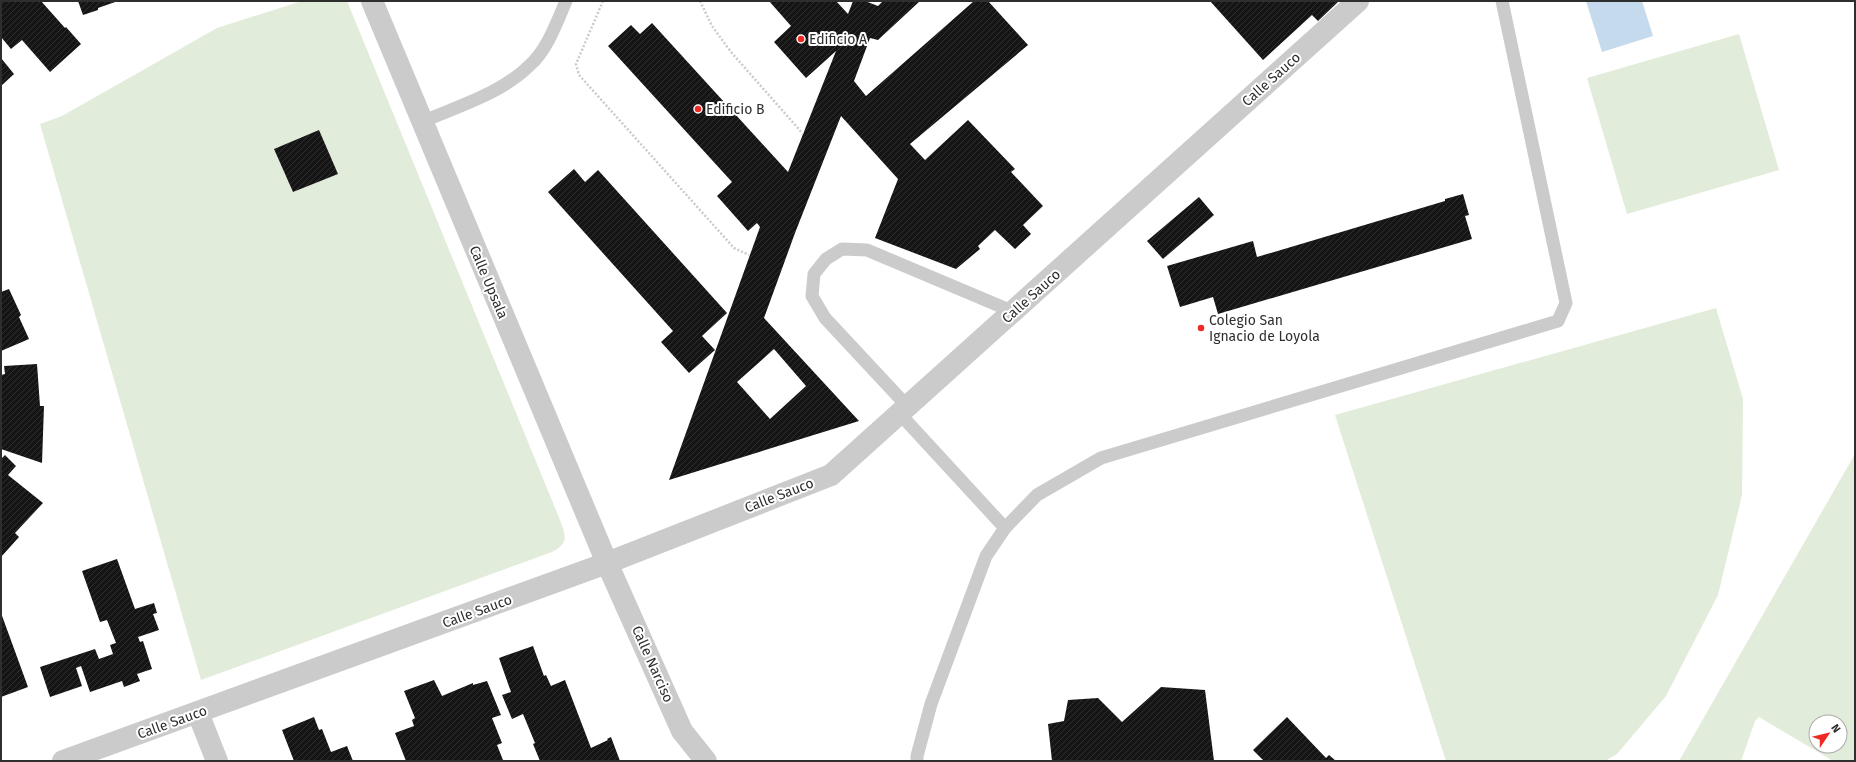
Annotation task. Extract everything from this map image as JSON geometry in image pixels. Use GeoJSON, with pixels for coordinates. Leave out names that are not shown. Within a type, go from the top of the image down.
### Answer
{"type":"FeatureCollection","features":[{"type":"Feature","properties":{"kind":"street","name":"Calle Upsala"},"geometry":{"type":"LineString","coordinates":[[372,1],[607,563]]}},
{"type":"Feature","properties":{"kind":"street","name":"Calle Sauco"},"geometry":{"type":"LineString","coordinates":[[63,761],[607,563],[831,475],[904,411],[1358,1]]}},
{"type":"Feature","properties":{"kind":"street","name":"Calle Narciso"},"geometry":{"type":"LineString","coordinates":[[607,563],[682,731],[706,761]]}},
{"type":"Feature","properties":{"kind":"street"},"geometry":{"type":"LineString","coordinates":[[198,713],[217,761]]}},
{"type":"Feature","properties":{"kind":"lane"},"geometry":{"type":"LineString","coordinates":[[422,122],[501,88],[531,65],[550,38],[566,1]]}},
{"type":"Feature","properties":{"kind":"lane"},"geometry":{"type":"LineString","coordinates":[[917,761],[931,704],[986,556],[1005,528],[1037,495],[1101,458],[1558,321],[1566,303],[1502,1]]}},
{"type":"Feature","properties":{"kind":"lane"},"geometry":{"type":"LineString","coordinates":[[1005,528],[825,318],[812,296],[814,274],[826,259],[842,249],[867,250],[1014,312]]}},
{"type":"Feature","properties":{"kind":"path"},"geometry":{"type":"LineString","coordinates":[[603,1],[576,64],[580,75],[734,248],[749,255]]}},
{"type":"Feature","properties":{"kind":"path"},"geometry":{"type":"LineString","coordinates":[[700,1],[712,26],[731,52],[803,134]]}},
{"type":"Feature","properties":{"kind":"green space"},"geometry":{"type":"Polygon","coordinates":[[[302,1],[347,1],[560,520],[564,530],[565,539],[557,549],[552,552],[201,680],[40,124],[62,116],[217,28],[302,1]],[[319,130],[274,149],[293,192],[337,174],[319,130]]]}},
{"type":"Feature","properties":{"kind":"green space"},"geometry":{"type":"Polygon","coordinates":[[[1739,34],[1779,170],[1627,214],[1587,78],[1739,34]]]}},
{"type":"Feature","properties":{"kind":"green space"},"geometry":{"type":"Polygon","coordinates":[[[1716,308],[1743,399],[1742,495],[1718,595],[1666,696],[1617,754],[1605,761],[1446,761],[1335,415],[1716,308]]]}},
{"type":"Feature","properties":{"kind":"green space"},"geometry":{"type":"Polygon","coordinates":[[[1855,454],[1855,761],[1833,761],[1821,754],[1848,754],[1848,714],[1808,714],[1808,746],[1759,717],[1755,721],[1741,761],[1679,761],[1855,454]]]}},
{"type":"Feature","properties":{"kind":"water"},"geometry":{"type":"Polygon","coordinates":[[[1586,1],[1642,1],[1653,36],[1602,52],[1586,1]]]}},
{"type":"Feature","properties":{"kind":"building"},"geometry":{"type":"Polygon","coordinates":[[[1,1],[41,1],[81,44],[50,72],[22,40],[11,49],[1,37],[1,1]]]}},
{"type":"Feature","properties":{"kind":"building"},"geometry":{"type":"Polygon","coordinates":[[[78,1],[118,1],[83,15],[78,1]]]}},
{"type":"Feature","properties":{"kind":"building"},"geometry":{"type":"Polygon","coordinates":[[[769,1],[836,1],[848,14],[853,1],[865,1],[878,6],[883,1],[920,1],[878,40],[870,38],[854,81],[866,96],[974,1],[988,1],[1028,45],[910,144],[925,160],[968,120],[1015,169],[1011,172],[1043,206],[1023,225],[1031,234],[1015,249],[995,230],[978,246],[980,249],[956,269],[875,238],[898,179],[841,116],[795,233],[764,318],[859,421],[669,480],[760,227],[757,223],[748,231],[717,196],[732,182],[608,46],[631,25],[640,34],[652,23],[788,172],[836,51],[806,78],[774,42],[791,26],[769,1]],[[774,349],[737,382],[770,419],[806,386],[774,349]]]}},
{"type":"Feature","properties":{"kind":"building"},"geometry":{"type":"Polygon","coordinates":[[[1210,1],[1339,1],[1318,21],[1312,15],[1263,60],[1210,1]]]}},
{"type":"Feature","properties":{"kind":"building"},"geometry":{"type":"Polygon","coordinates":[[[1,58],[14,74],[1,86],[1,58]]]}},
{"type":"Feature","properties":{"kind":"building"},"geometry":{"type":"Polygon","coordinates":[[[319,130],[338,174],[293,192],[274,149],[319,130]]]}},
{"type":"Feature","properties":{"kind":"building"},"geometry":{"type":"Polygon","coordinates":[[[574,169],[585,182],[598,170],[727,313],[702,336],[715,350],[689,373],[661,342],[673,331],[548,192],[574,169]]]}},
{"type":"Feature","properties":{"kind":"building"},"geometry":{"type":"Polygon","coordinates":[[[1463,194],[1469,215],[1465,216],[1472,239],[1218,314],[1213,297],[1180,307],[1167,266],[1253,241],[1257,257],[1445,201],[1445,199],[1463,194]]]}},
{"type":"Feature","properties":{"kind":"building"},"geometry":{"type":"Polygon","coordinates":[[[1199,197],[1214,215],[1163,259],[1147,241],[1199,197]]]}},
{"type":"Feature","properties":{"kind":"building"},"geometry":{"type":"Polygon","coordinates":[[[9,289],[21,315],[19,317],[29,339],[1,351],[1,292],[9,289]]]}},
{"type":"Feature","properties":{"kind":"building"},"geometry":{"type":"Polygon","coordinates":[[[37,364],[40,406],[44,406],[42,463],[1,449],[1,375],[5,374],[4,366],[37,364]]]}},
{"type":"Feature","properties":{"kind":"building"},"geometry":{"type":"Polygon","coordinates":[[[5,455],[16,466],[8,475],[43,503],[15,533],[19,537],[1,557],[1,459],[5,455]]]}},
{"type":"Feature","properties":{"kind":"building"},"geometry":{"type":"Polygon","coordinates":[[[117,559],[135,609],[154,603],[157,613],[153,614],[159,630],[138,637],[140,642],[143,641],[152,669],[137,674],[140,681],[124,687],[122,681],[90,692],[81,666],[76,668],[82,686],[50,697],[40,667],[95,649],[99,659],[113,654],[110,645],[116,643],[107,620],[100,622],[82,571],[117,559]]]}},
{"type":"Feature","properties":{"kind":"building"},"geometry":{"type":"Polygon","coordinates":[[[1,613],[28,687],[1,697],[1,613]]]}},
{"type":"Feature","properties":{"kind":"building"},"geometry":{"type":"Polygon","coordinates":[[[533,646],[544,676],[546,675],[551,686],[565,680],[591,748],[611,737],[620,761],[540,761],[533,744],[535,743],[523,714],[512,719],[502,695],[511,692],[499,658],[533,646]]]}},
{"type":"Feature","properties":{"kind":"building"},"geometry":{"type":"Polygon","coordinates":[[[434,680],[442,696],[473,683],[473,685],[487,681],[501,715],[492,718],[502,743],[497,745],[503,760],[406,761],[395,733],[414,726],[412,720],[415,718],[404,691],[434,680]]]}},
{"type":"Feature","properties":{"kind":"building"},"geometry":{"type":"Polygon","coordinates":[[[1161,687],[1205,690],[1214,761],[1052,761],[1048,724],[1064,721],[1068,700],[1098,698],[1122,722],[1161,687]]]}},
{"type":"Feature","properties":{"kind":"building"},"geometry":{"type":"Polygon","coordinates":[[[314,717],[319,730],[322,729],[331,752],[347,746],[353,761],[294,761],[282,730],[314,717]]]}},
{"type":"Feature","properties":{"kind":"building"},"geometry":{"type":"Polygon","coordinates":[[[1287,717],[1326,758],[1329,755],[1336,761],[1264,761],[1253,750],[1287,717]]]}},
{"type":"Feature","properties":{"kind":"place","name":"Edificio A"},"geometry":{"type":"Point","coordinates":[801,39]}},
{"type":"Feature","properties":{"kind":"place","name":"Edificio B"},"geometry":{"type":"Point","coordinates":[698,109]}},
{"type":"Feature","properties":{"kind":"place","name":"Colegio San Ignacio de Loyola"},"geometry":{"type":"Point","coordinates":[1201,328]}}]}
